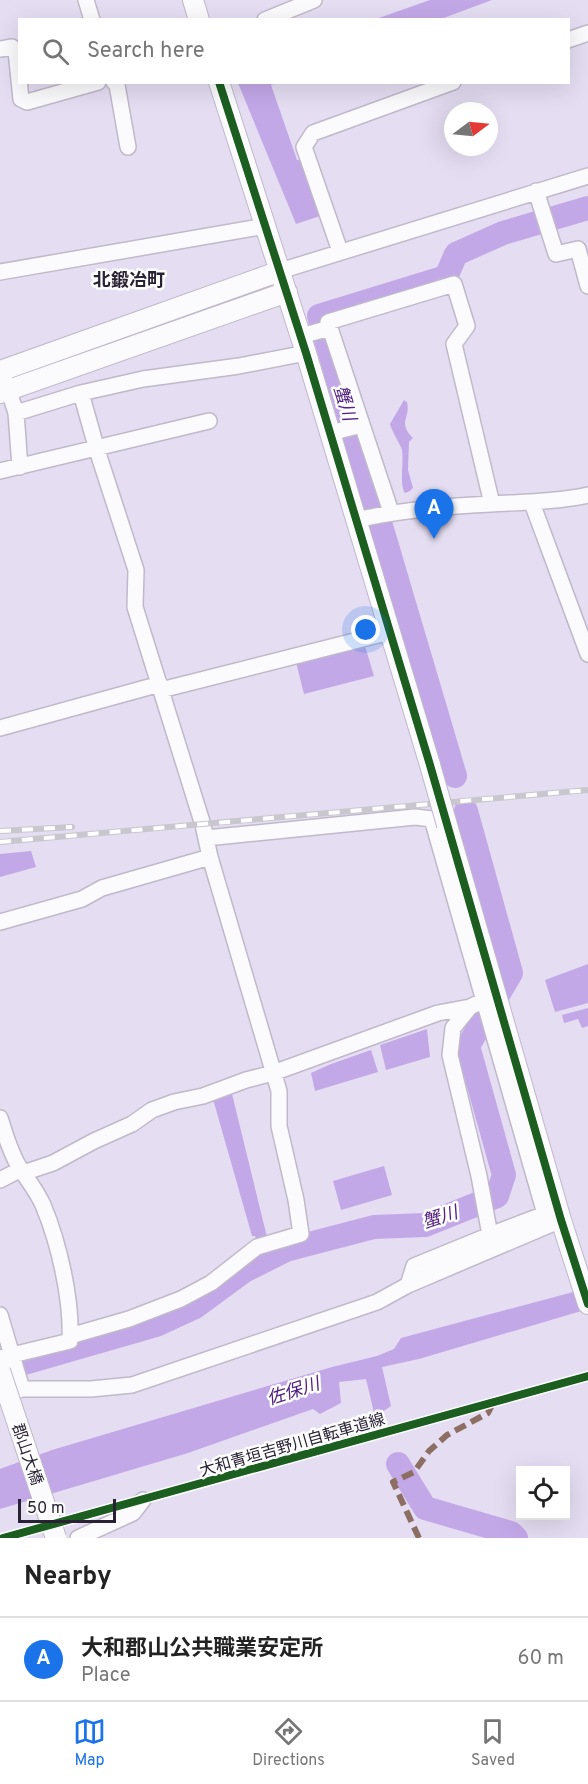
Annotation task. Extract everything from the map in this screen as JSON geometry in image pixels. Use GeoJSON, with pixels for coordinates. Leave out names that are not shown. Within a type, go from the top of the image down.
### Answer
{"type":"FeatureCollection","features":[{"type":"Feature","properties":{"kind":"street"},"geometry":{"type":"LineString","coordinates":[[86,0],[91,18]]}},
{"type":"Feature","properties":{"kind":"street"},"geometry":{"type":"LineString","coordinates":[[193,0],[198,18]]}},
{"type":"Feature","properties":{"kind":"street"},"geometry":{"type":"LineString","coordinates":[[270,18],[315,0]]}},
{"type":"Feature","properties":{"kind":"street"},"geometry":{"type":"LineString","coordinates":[[570,39],[588,33]]}},
{"type":"Feature","properties":{"kind":"street"},"geometry":{"type":"LineString","coordinates":[[0,49],[12,46],[16,51],[18,70]]}},
{"type":"Feature","properties":{"kind":"street"},"geometry":{"type":"LineString","coordinates":[[19,84],[21,99],[27,102],[91,84]]}},
{"type":"Feature","properties":{"kind":"street"},"geometry":{"type":"LineString","coordinates":[[116,84],[128,147]]}},
{"type":"Feature","properties":{"kind":"street"},"geometry":{"type":"LineString","coordinates":[[220,84],[304,344],[430,765],[561,1220],[588,1304]]}},
{"type":"Feature","properties":{"kind":"street"},"geometry":{"type":"LineString","coordinates":[[340,251],[304,147],[313,133],[448,84]]}},
{"type":"Feature","properties":{"kind":"street"},"geometry":{"type":"LineString","coordinates":[[20,467],[16,413],[4,392],[1,369],[340,251],[588,176]]}},
{"type":"Feature","properties":{"kind":"street"},"geometry":{"type":"LineString","coordinates":[[536,191],[556,254],[578,249],[588,286]]}},
{"type":"Feature","properties":{"kind":"street"},"geometry":{"type":"LineString","coordinates":[[0,272],[266,226]]}},
{"type":"Feature","properties":{"kind":"street"},"geometry":{"type":"LineString","coordinates":[[391,512],[328,322],[454,284],[466,326],[454,344],[492,504]]}},
{"type":"Feature","properties":{"kind":"street"},"geometry":{"type":"LineString","coordinates":[[4,392],[287,292]]}},
{"type":"Feature","properties":{"kind":"street"},"geometry":{"type":"LineString","coordinates":[[16,413],[81,393],[143,379],[239,366],[304,344],[330,328]]}},
{"type":"Feature","properties":{"kind":"street"},"geometry":{"type":"LineString","coordinates":[[70,1336],[129,1319],[181,1299],[211,1283],[257,1247],[301,1234],[296,1200],[279,1126],[279,1091],[206,838],[135,607],[136,570],[81,393]]}},
{"type":"Feature","properties":{"kind":"street"},"geometry":{"type":"LineString","coordinates":[[0,471],[209,422]]}},
{"type":"Feature","properties":{"kind":"street"},"geometry":{"type":"LineString","coordinates":[[330,433],[362,425]]}},
{"type":"Feature","properties":{"kind":"street"},"geometry":{"type":"LineString","coordinates":[[356,519],[391,512],[566,500],[588,495]]}},
{"type":"Feature","properties":{"kind":"street"},"geometry":{"type":"LineString","coordinates":[[532,502],[588,654]]}},
{"type":"Feature","properties":{"kind":"street"},"geometry":{"type":"LineString","coordinates":[[0,728],[390,632]]}},
{"type":"Feature","properties":{"kind":"street"},"geometry":{"type":"LineString","coordinates":[[206,838],[415,817],[432,819],[476,1004],[545,1214],[414,1266],[408,1285]]}},
{"type":"Feature","properties":{"kind":"street"},"geometry":{"type":"LineString","coordinates":[[0,922],[82,898],[102,888],[210,857]]}},
{"type":"Feature","properties":{"kind":"street"},"geometry":{"type":"LineString","coordinates":[[0,1180],[22,1171],[53,1163],[132,1124],[152,1110],[273,1073],[438,1013],[476,1004]]}},
{"type":"Feature","properties":{"kind":"street"},"geometry":{"type":"LineString","coordinates":[[476,1004],[453,1028],[450,1055],[479,1176],[490,1235]]}},
{"type":"Feature","properties":{"kind":"street"},"geometry":{"type":"LineString","coordinates":[[0,1118],[7,1140],[22,1171],[42,1203],[52,1230],[69,1300],[71,1323],[70,1341],[6,1356]]}},
{"type":"Feature","properties":{"kind":"street"},"geometry":{"type":"LineString","coordinates":[[0,1396],[22,1389],[91,1389],[132,1385],[377,1302],[408,1285],[561,1220]]}},
{"type":"Feature","properties":{"kind":"street"},"geometry":{"type":"LineString","coordinates":[[0,1315],[6,1356],[22,1389]]}},
{"type":"Feature","properties":{"kind":"street","name":"郡山大橋"},"geometry":{"type":"LineString","coordinates":[[0,1371],[56,1538]]}},
{"type":"Feature","properties":{"kind":"street"},"geometry":{"type":"LineString","coordinates":[[78,1538],[134,1513],[144,1500]]}},
{"type":"Feature","properties":{"kind":"water"},"geometry":{"type":"Polygon","coordinates":[[[430,0],[492,0],[444,18],[379,18],[430,0]]]}},
{"type":"Feature","properties":{"kind":"water"},"geometry":{"type":"Polygon","coordinates":[[[238,84],[274,84],[271,85],[297,160],[304,160],[323,215],[296,224],[238,84]]]}},
{"type":"Feature","properties":{"kind":"water"},"geometry":{"type":"Polygon","coordinates":[[[404,400],[408,407],[405,424],[408,433],[413,438],[409,442],[408,470],[413,488],[405,493],[402,485],[402,450],[390,424],[404,400]]]}},
{"type":"Feature","properties":{"kind":"water"},"geometry":{"type":"Polygon","coordinates":[[[365,646],[374,676],[304,694],[296,662],[365,646]]]}},
{"type":"Feature","properties":{"kind":"water"},"geometry":{"type":"Polygon","coordinates":[[[31,851],[36,867],[0,877],[0,854],[31,851]]]}},
{"type":"Feature","properties":{"kind":"water"},"geometry":{"type":"Polygon","coordinates":[[[588,964],[588,1003],[555,1012],[545,980],[588,964]]]}},
{"type":"Feature","properties":{"kind":"water"},"geometry":{"type":"Polygon","coordinates":[[[588,1008],[588,1026],[582,1028],[578,1019],[564,1023],[562,1015],[588,1008]]]}},
{"type":"Feature","properties":{"kind":"water"},"geometry":{"type":"Polygon","coordinates":[[[427,1029],[430,1057],[386,1070],[380,1045],[427,1029]]]}},
{"type":"Feature","properties":{"kind":"water"},"geometry":{"type":"Polygon","coordinates":[[[371,1050],[378,1072],[315,1091],[311,1073],[371,1050]]]}},
{"type":"Feature","properties":{"kind":"water"},"geometry":{"type":"Polygon","coordinates":[[[231,1090],[267,1237],[257,1241],[255,1236],[252,1236],[213,1099],[231,1090]]]}},
{"type":"Feature","properties":{"kind":"water"},"geometry":{"type":"Polygon","coordinates":[[[384,1166],[392,1195],[341,1210],[333,1181],[384,1166]]]}},
{"type":"Feature","properties":{"kind":"water","name":"佐保川"},"geometry":{"type":"Polygon","coordinates":[[[588,1288],[588,1309],[419,1359],[382,1367],[391,1406],[375,1417],[366,1379],[339,1382],[341,1403],[320,1414],[313,1409],[188,1453],[0,1509],[0,1469],[52,1450],[332,1367],[377,1356],[394,1349],[401,1338],[588,1288]]]}},
{"type":"Feature","properties":{"kind":"waterway","name":"蟹川"},"geometry":{"type":"LineString","coordinates":[[455,776],[319,316],[446,277],[456,254],[503,233],[588,208]]}},
{"type":"Feature","properties":{"kind":"waterway","name":"蟹川"},"geometry":{"type":"LineString","coordinates":[[0,1370],[156,1325],[195,1307],[244,1271],[286,1250],[374,1227],[425,1225],[497,1196],[504,1175],[468,1046],[511,973],[466,811]]}},
{"type":"Feature","properties":{"kind":"waterway"},"geometry":{"type":"LineString","coordinates":[[398,1464],[425,1508],[511,1533],[516,1538]]}},
{"type":"Feature","properties":{"kind":"railway"},"geometry":{"type":"LineString","coordinates":[[0,842],[588,790]]}},
{"type":"Feature","properties":{"kind":"railway"},"geometry":{"type":"LineString","coordinates":[[0,831],[72,827]]}},
{"type":"Feature","properties":{"kind":"marked path"},"geometry":{"type":"LineString","coordinates":[[419,1538],[393,1482],[414,1472],[429,1451],[447,1435],[488,1413],[493,1403]]}},
{"type":"Feature","properties":{"kind":"cycle path"},"geometry":{"type":"LineString","coordinates":[[220,84],[306,353],[430,765],[561,1220],[588,1304]]}},
{"type":"Feature","properties":{"kind":"cycle path","name":"大和青垣吉野川自転車道線"},"geometry":{"type":"LineString","coordinates":[[3,1538],[588,1376]]}},
{"type":"Feature","properties":{"kind":"place","name":"大和郡山公共職業安定所"},"geometry":{"type":"Point","coordinates":[434,539]}},
{"type":"Feature","properties":{"kind":"district","name":"北鍛冶町"},"geometry":{"type":"Point","coordinates":[129,280]}}]}
